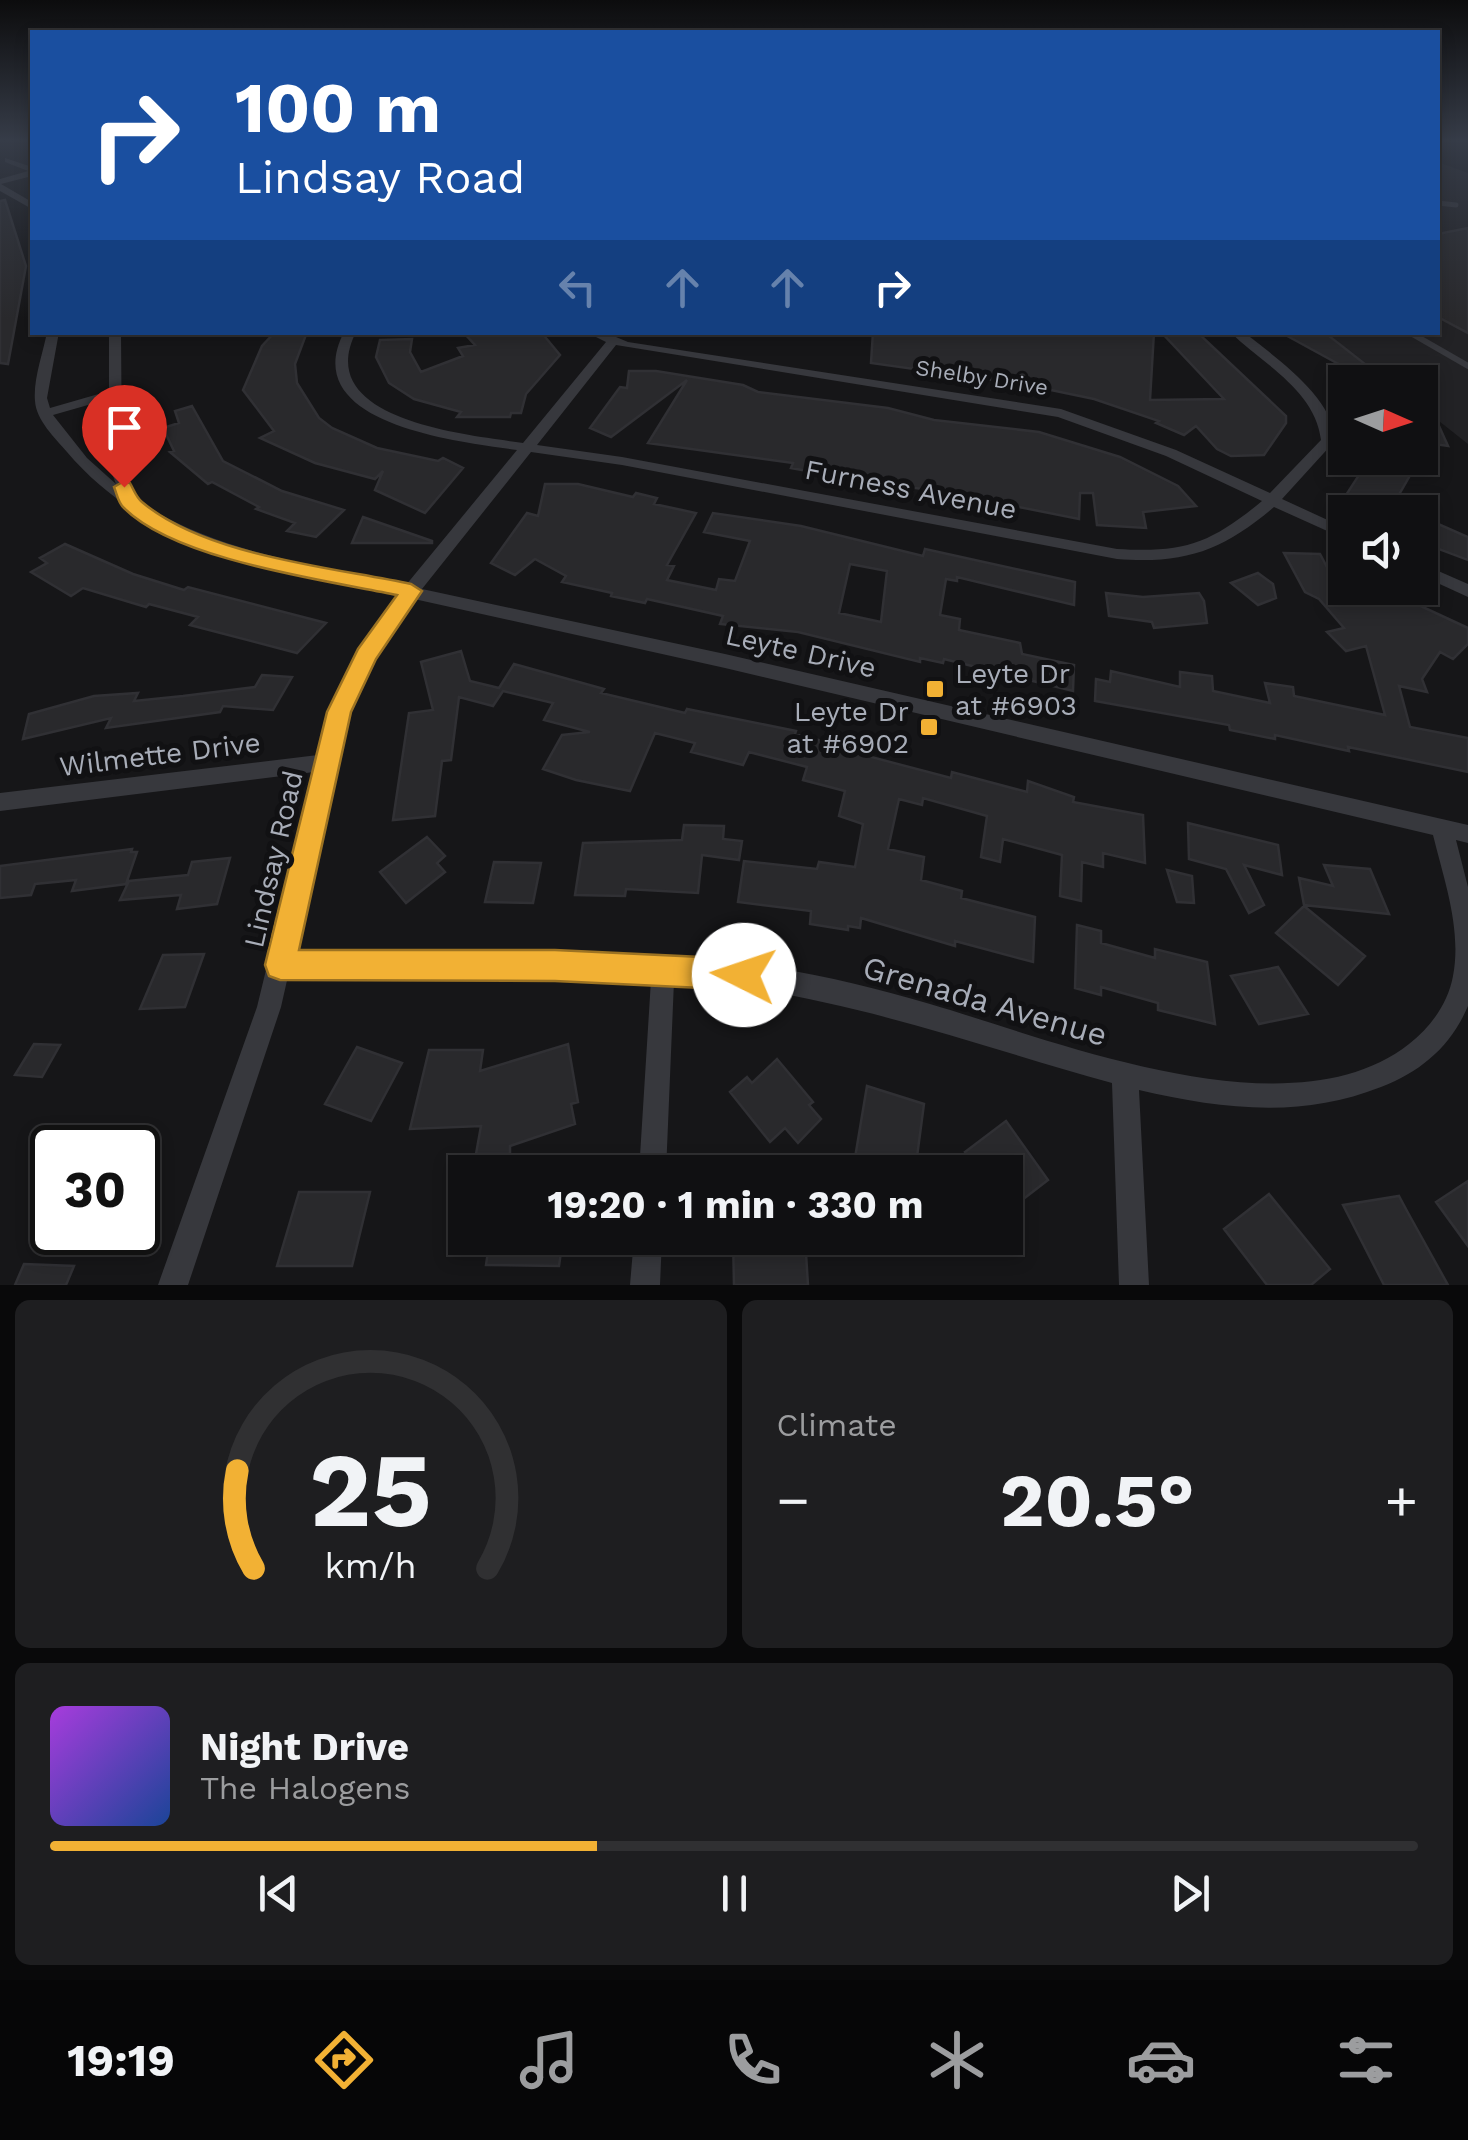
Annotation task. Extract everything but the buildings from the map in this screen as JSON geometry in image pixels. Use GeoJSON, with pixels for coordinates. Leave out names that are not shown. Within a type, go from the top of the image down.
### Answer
{"type":"FeatureCollection","features":[{"type":"Feature","properties":{"kind":"street"},"geometry":{"type":"LineString","coordinates":[[52,335],[41,398],[45,413],[115,394]]}},
{"type":"Feature","properties":{"kind":"street"},"geometry":{"type":"LineString","coordinates":[[115,335],[114,463],[130,503]]}},
{"type":"Feature","properties":{"kind":"street","name":"Furness Avenue"},"geometry":{"type":"LineString","coordinates":[[348,335],[342,347],[341,369],[347,386],[362,404],[432,430],[1138,554],[1197,549],[1221,538],[1270,501],[1328,440],[1329,430],[1310,398],[1239,335]]}},
{"type":"Feature","properties":{"kind":"street","name":"Shelby Drive"},"geometry":{"type":"LineString","coordinates":[[598,335],[612,342],[1061,413],[1172,453],[1328,527]]}},
{"type":"Feature","properties":{"kind":"street","name":"Lindsay Road"},"geometry":{"type":"LineString","coordinates":[[173,1285],[280,965],[326,762],[348,689],[375,641],[411,591],[612,342]]}},
{"type":"Feature","properties":{"kind":"street","name":"Leyte Drive"},"geometry":{"type":"LineString","coordinates":[[45,413],[99,480],[161,524],[210,545],[1160,760],[1468,834]]}},
{"type":"Feature","properties":{"kind":"street"},"geometry":{"type":"LineString","coordinates":[[1438,577],[1468,591]]}},
{"type":"Feature","properties":{"kind":"street","name":"Wilmette Drive"},"geometry":{"type":"LineString","coordinates":[[0,802],[326,762]]}},
{"type":"Feature","properties":{"kind":"street","name":"Grenada Avenue"},"geometry":{"type":"LineString","coordinates":[[280,965],[402,962],[663,968],[803,984],[1125,1076],[1261,1098],[1297,1097],[1359,1086],[1412,1060],[1448,1022],[1464,982],[1464,932],[1442,828]]}},
{"type":"Feature","properties":{"kind":"street"},"geometry":{"type":"LineString","coordinates":[[653,1155],[663,968]]}},
{"type":"Feature","properties":{"kind":"street"},"geometry":{"type":"LineString","coordinates":[[1125,1076],[1134,1285]]}},
{"type":"Feature","properties":{"kind":"street"},"geometry":{"type":"LineString","coordinates":[[646,1285],[647,1255]]}},
{"type":"Feature","properties":{"kind":"lane"},"geometry":{"type":"LineString","coordinates":[[1440,202],[1456,204]]}},
{"type":"Feature","properties":{"kind":"lane"},"geometry":{"type":"LineString","coordinates":[[1414,335],[1468,366]]}},
{"type":"Feature","properties":{"kind":"shaded area"},"geometry":{"type":"Polygon","coordinates":[[[1440,199],[1468,199],[1468,444],[1438,420],[1438,365],[1368,365],[1330,335],[1440,335],[1440,199]]]}},
{"type":"Feature","properties":{"kind":"place","name":"Leyte Dr at #6903"},"geometry":{"type":"Point","coordinates":[935,689]}},
{"type":"Feature","properties":{"kind":"place","name":"Leyte Dr at #6902"},"geometry":{"type":"Point","coordinates":[929,727]}},
{"type":"Feature","properties":{"kind":"route"},"geometry":{"type":"LineString","coordinates":[[124,487],[130,503],[161,524],[199,541],[246,556],[411,591],[366,656],[339,712],[280,965],[402,962],[663,968],[744,975]]}}]}
